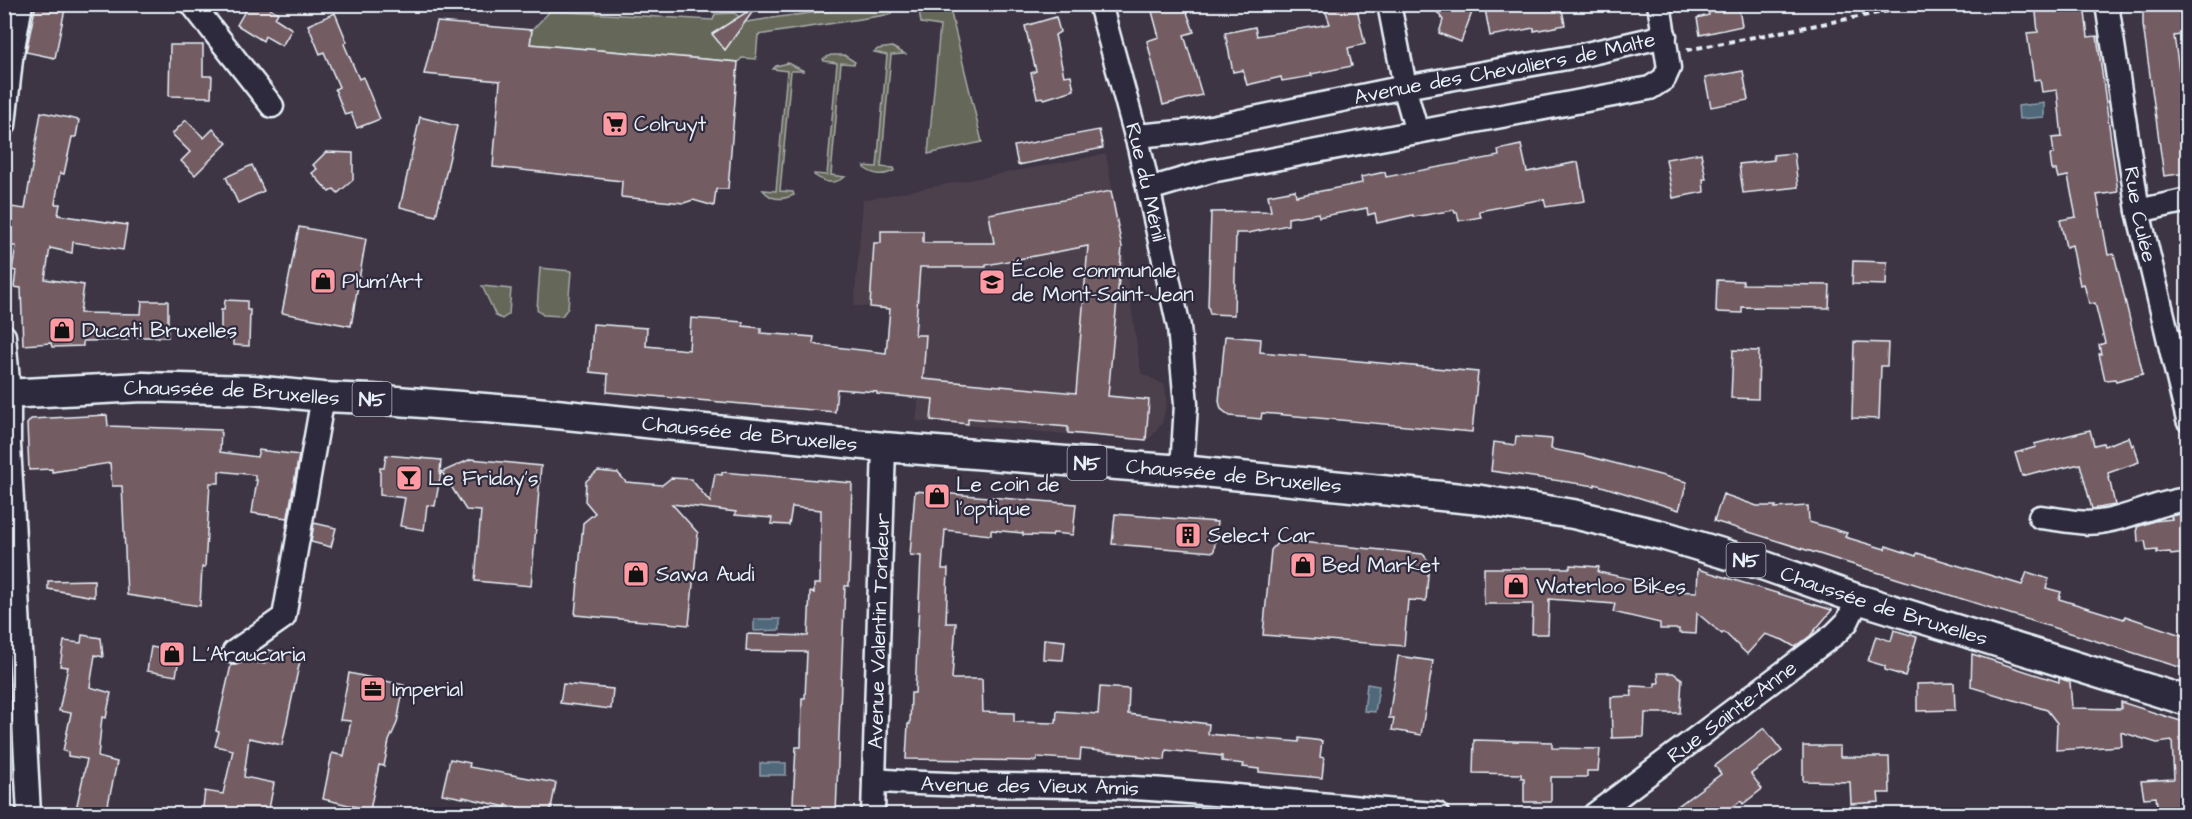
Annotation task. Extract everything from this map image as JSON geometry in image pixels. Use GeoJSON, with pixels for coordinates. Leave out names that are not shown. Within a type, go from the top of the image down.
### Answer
{"type":"FeatureCollection","features":[{"type":"Feature","properties":{"kind":"main road","name":"Chaussée de Bruxelles"},"geometry":{"type":"LineString","coordinates":[[7,394],[143,387],[253,390],[536,412],[884,447],[1182,471],[1481,500],[1573,514],[1665,536],[1765,566],[1858,599],[2187,701]]}},
{"type":"Feature","properties":{"kind":"street"},"geometry":{"type":"LineString","coordinates":[[4,125],[11,59],[21,4]]}},
{"type":"Feature","properties":{"kind":"street"},"geometry":{"type":"LineString","coordinates":[[192,4],[272,106]]}},
{"type":"Feature","properties":{"kind":"street","name":"Rue du Ménil"},"geometry":{"type":"LineString","coordinates":[[1100,4],[1149,189],[1179,327],[1186,404],[1182,471]]}},
{"type":"Feature","properties":{"kind":"street"},"geometry":{"type":"LineString","coordinates":[[1389,4],[1405,87],[1417,132]]}},
{"type":"Feature","properties":{"kind":"street"},"geometry":{"type":"LineString","coordinates":[[1659,4],[1665,36]]}},
{"type":"Feature","properties":{"kind":"street","name":"Rue Culée"},"geometry":{"type":"LineString","coordinates":[[2107,4],[2138,211],[2187,420]]}},
{"type":"Feature","properties":{"kind":"street","name":"Avenue des Chevaliers de Malte"},"geometry":{"type":"LineString","coordinates":[[1136,136],[1192,131],[1405,87],[1578,56],[1665,36],[1669,68],[1664,79],[1650,88],[1210,171],[1149,189]]}},
{"type":"Feature","properties":{"kind":"street"},"geometry":{"type":"LineString","coordinates":[[2138,211],[2187,200]]}},
{"type":"Feature","properties":{"kind":"street"},"geometry":{"type":"LineString","coordinates":[[4,336],[29,814]]}},
{"type":"Feature","properties":{"kind":"street"},"geometry":{"type":"LineString","coordinates":[[234,652],[284,617],[323,397]]}},
{"type":"Feature","properties":{"kind":"street","name":"Avenue Valentin Tondeur"},"geometry":{"type":"LineString","coordinates":[[873,814],[884,447]]}},
{"type":"Feature","properties":{"kind":"street"},"geometry":{"type":"LineString","coordinates":[[2040,517],[2104,522],[2132,515],[2168,501],[2187,499]]}},
{"type":"Feature","properties":{"kind":"street","name":"Rue Sainte-Anne"},"geometry":{"type":"LineString","coordinates":[[1595,814],[1835,634],[1847,622],[1858,599]]}},
{"type":"Feature","properties":{"kind":"street","name":"Avenue des Vieux Amis"},"geometry":{"type":"LineString","coordinates":[[874,780],[918,784],[1130,788],[1437,814]]}},
{"type":"Feature","properties":{"kind":"shaded area","name":"École communale de Mont-Saint-Jean"},"geometry":{"type":"Polygon","coordinates":[[[1106,154],[1141,373],[1165,385],[1167,403],[1162,423],[1145,441],[916,421],[922,370],[890,308],[854,306],[863,200],[1106,154]]]}},
{"type":"Feature","properties":{"kind":"green space"},"geometry":{"type":"Polygon","coordinates":[[[892,5],[892,14],[758,35],[756,59],[742,58],[738,62],[530,44],[532,30],[550,11],[713,20],[715,14],[734,13],[747,22],[892,5]]]}},
{"type":"Feature","properties":{"kind":"green space"},"geometry":{"type":"Polygon","coordinates":[[[911,5],[949,5],[982,142],[928,154],[940,26],[921,23],[919,10],[912,11],[911,5]]]}},
{"type":"Feature","properties":{"kind":"green space"},"geometry":{"type":"Polygon","coordinates":[[[892,47],[905,54],[891,55],[881,167],[895,170],[879,174],[864,168],[864,166],[877,167],[887,55],[874,52],[878,49],[892,47]]]}},
{"type":"Feature","properties":{"kind":"green space"},"geometry":{"type":"Polygon","coordinates":[[[831,55],[844,55],[855,62],[854,64],[841,63],[831,175],[845,177],[829,182],[814,174],[827,175],[837,63],[823,59],[831,55]]]}},
{"type":"Feature","properties":{"kind":"green space"},"geometry":{"type":"Polygon","coordinates":[[[788,63],[804,71],[791,71],[780,191],[793,192],[794,195],[777,198],[763,190],[776,191],[787,71],[773,69],[788,63]]]}},
{"type":"Feature","properties":{"kind":"green space"},"geometry":{"type":"Polygon","coordinates":[[[540,268],[571,271],[568,308],[562,316],[543,315],[537,309],[540,268]]]}},
{"type":"Feature","properties":{"kind":"green space"},"geometry":{"type":"Polygon","coordinates":[[[482,286],[511,289],[509,314],[502,319],[496,316],[482,286]]]}},
{"type":"Feature","properties":{"kind":"water"},"geometry":{"type":"Polygon","coordinates":[[[2044,103],[2044,117],[2019,119],[2018,106],[2044,103]]]}},
{"type":"Feature","properties":{"kind":"water"},"geometry":{"type":"Polygon","coordinates":[[[754,619],[780,619],[780,630],[754,631],[754,619]]]}},
{"type":"Feature","properties":{"kind":"water"},"geometry":{"type":"Polygon","coordinates":[[[1367,684],[1379,686],[1375,712],[1364,711],[1367,684]]]}},
{"type":"Feature","properties":{"kind":"water"},"geometry":{"type":"Polygon","coordinates":[[[760,763],[786,763],[786,775],[760,775],[760,763]]]}},
{"type":"Feature","properties":{"kind":"building"},"geometry":{"type":"Polygon","coordinates":[[[36,4],[66,4],[55,58],[26,52],[36,4]]]}},
{"type":"Feature","properties":{"kind":"building"},"geometry":{"type":"Polygon","coordinates":[[[249,4],[263,4],[278,13],[275,18],[292,29],[282,46],[265,36],[263,41],[237,25],[249,4]]]}},
{"type":"Feature","properties":{"kind":"building"},"geometry":{"type":"Polygon","coordinates":[[[1150,4],[1184,4],[1194,32],[1184,35],[1202,95],[1163,105],[1147,41],[1159,37],[1150,4]]]}},
{"type":"Feature","properties":{"kind":"building"},"geometry":{"type":"Polygon","coordinates":[[[1323,4],[1356,4],[1365,44],[1348,48],[1352,66],[1311,74],[1312,76],[1282,81],[1281,77],[1247,85],[1243,70],[1233,72],[1225,33],[1255,27],[1257,36],[1330,24],[1323,4]]]}},
{"type":"Feature","properties":{"kind":"building"},"geometry":{"type":"Polygon","coordinates":[[[1431,4],[1466,4],[1472,12],[1461,42],[1439,33],[1443,20],[1431,4]]]}},
{"type":"Feature","properties":{"kind":"building"},"geometry":{"type":"Polygon","coordinates":[[[1507,4],[1561,4],[1565,25],[1490,36],[1485,9],[1507,4]]]}},
{"type":"Feature","properties":{"kind":"building"},"geometry":{"type":"Polygon","coordinates":[[[1707,4],[1738,4],[1742,26],[1700,35],[1697,18],[1709,15],[1707,4]]]}},
{"type":"Feature","properties":{"kind":"building"},"geometry":{"type":"Polygon","coordinates":[[[2038,4],[2084,4],[2088,37],[2097,36],[2118,192],[2097,195],[2108,255],[2114,254],[2143,374],[2116,381],[2115,379],[2105,380],[2099,345],[2105,343],[2095,303],[2089,304],[2084,284],[2080,285],[2072,245],[2066,247],[2060,220],[2076,217],[2068,176],[2058,178],[2056,170],[2052,170],[2050,155],[2054,154],[2052,138],[2062,137],[2057,90],[2042,92],[2040,79],[2034,80],[2027,33],[2038,32],[2036,13],[2038,4]]]}},
{"type":"Feature","properties":{"kind":"building"},"geometry":{"type":"Polygon","coordinates":[[[2187,6],[2187,34],[2174,36],[2179,70],[2187,69],[2187,173],[2164,176],[2143,12],[2187,6]]]}},
{"type":"Feature","properties":{"kind":"building"},"geometry":{"type":"Polygon","coordinates":[[[756,7],[725,50],[712,34],[756,7]]]}},
{"type":"Feature","properties":{"kind":"building"},"geometry":{"type":"Polygon","coordinates":[[[335,13],[347,42],[344,44],[359,79],[363,77],[380,119],[357,128],[351,113],[345,115],[335,89],[339,87],[324,52],[320,54],[308,25],[335,13]]]}},
{"type":"Feature","properties":{"kind":"building"},"geometry":{"type":"Polygon","coordinates":[[[1056,17],[1060,32],[1055,35],[1064,76],[1071,75],[1074,90],[1044,99],[1043,97],[1037,98],[1031,73],[1036,71],[1025,26],[1056,17]]]}},
{"type":"Feature","properties":{"kind":"building","name":"Colruyt"},"geometry":{"type":"Polygon","coordinates":[[[437,22],[532,30],[530,44],[738,62],[728,189],[716,189],[714,206],[693,200],[684,203],[621,197],[622,181],[493,167],[500,81],[424,74],[437,22]]]}},
{"type":"Feature","properties":{"kind":"building"},"geometry":{"type":"Polygon","coordinates":[[[170,45],[203,45],[203,76],[212,76],[211,97],[169,96],[170,45]]]}},
{"type":"Feature","properties":{"kind":"building"},"geometry":{"type":"Polygon","coordinates":[[[1743,71],[1748,100],[1711,107],[1705,78],[1743,71]]]}},
{"type":"Feature","properties":{"kind":"building"},"geometry":{"type":"Polygon","coordinates":[[[41,112],[79,120],[76,137],[72,137],[64,174],[60,173],[55,204],[60,204],[58,215],[127,225],[123,250],[73,242],[72,253],[50,248],[45,279],[84,285],[80,313],[141,314],[142,301],[168,301],[168,337],[128,337],[128,340],[83,341],[83,346],[52,347],[51,343],[23,345],[21,288],[14,287],[16,271],[12,270],[16,246],[9,246],[11,207],[25,209],[41,112]]]}},
{"type":"Feature","properties":{"kind":"building"},"geometry":{"type":"Polygon","coordinates":[[[420,117],[457,126],[436,216],[400,207],[420,117]]]}},
{"type":"Feature","properties":{"kind":"building"},"geometry":{"type":"Polygon","coordinates":[[[186,120],[204,138],[213,129],[227,143],[195,175],[181,161],[190,152],[172,134],[186,120]]]}},
{"type":"Feature","properties":{"kind":"building"},"geometry":{"type":"Polygon","coordinates":[[[1099,130],[1103,148],[1018,165],[1014,146],[1099,130]]]}},
{"type":"Feature","properties":{"kind":"building"},"geometry":{"type":"Polygon","coordinates":[[[1521,145],[1527,172],[1578,162],[1585,201],[1546,207],[1544,199],[1479,211],[1481,217],[1459,221],[1457,212],[1455,213],[1454,210],[1413,217],[1413,215],[1377,223],[1375,213],[1368,215],[1367,208],[1319,217],[1318,213],[1288,218],[1288,225],[1248,233],[1236,233],[1234,315],[1210,314],[1208,306],[1211,212],[1271,211],[1268,195],[1295,190],[1296,196],[1362,183],[1361,177],[1385,172],[1386,177],[1499,156],[1498,150],[1521,145]]]}},
{"type":"Feature","properties":{"kind":"building"},"geometry":{"type":"Polygon","coordinates":[[[326,152],[353,153],[353,180],[338,193],[334,189],[329,192],[312,173],[317,169],[313,165],[326,152]]]}},
{"type":"Feature","properties":{"kind":"building"},"geometry":{"type":"Polygon","coordinates":[[[1701,153],[1706,179],[1703,179],[1704,192],[1673,198],[1666,159],[1701,153]]]}},
{"type":"Feature","properties":{"kind":"building"},"geometry":{"type":"Polygon","coordinates":[[[1794,153],[1798,187],[1743,193],[1739,164],[1774,160],[1773,155],[1794,153]]]}},
{"type":"Feature","properties":{"kind":"building"},"geometry":{"type":"Polygon","coordinates":[[[252,165],[264,191],[238,203],[226,177],[252,165]]]}},
{"type":"Feature","properties":{"kind":"building"},"geometry":{"type":"Polygon","coordinates":[[[1111,191],[1122,247],[1108,396],[1149,400],[1146,440],[1068,433],[1068,427],[968,418],[968,424],[931,420],[933,399],[877,394],[877,392],[837,389],[835,412],[607,392],[608,374],[590,372],[593,324],[647,328],[646,346],[689,350],[691,318],[743,322],[743,326],[761,328],[761,333],[814,337],[813,343],[818,345],[886,353],[890,309],[870,307],[874,243],[881,243],[881,231],[923,231],[923,243],[994,243],[989,214],[1111,191]],[[1088,246],[986,265],[986,267],[920,267],[915,335],[926,335],[923,379],[1076,393],[1088,246]]]}},
{"type":"Feature","properties":{"kind":"building","name":"Plum'Art"},"geometry":{"type":"Polygon","coordinates":[[[299,227],[366,239],[351,326],[282,313],[299,227]]]}},
{"type":"Feature","properties":{"kind":"building"},"geometry":{"type":"Polygon","coordinates":[[[1853,261],[1887,262],[1886,285],[1852,284],[1853,261]]]}},
{"type":"Feature","properties":{"kind":"building"},"geometry":{"type":"Polygon","coordinates":[[[1717,280],[1743,281],[1743,284],[1830,285],[1829,308],[1742,307],[1742,313],[1716,312],[1717,280]]]}},
{"type":"Feature","properties":{"kind":"building"},"geometry":{"type":"Polygon","coordinates":[[[225,300],[247,301],[247,310],[250,310],[249,346],[233,345],[233,339],[221,339],[221,310],[224,310],[225,300]]]}},
{"type":"Feature","properties":{"kind":"building"},"geometry":{"type":"Polygon","coordinates":[[[1225,336],[1261,339],[1260,352],[1478,372],[1472,432],[1262,413],[1261,419],[1230,416],[1221,409],[1219,401],[1225,336]]]}},
{"type":"Feature","properties":{"kind":"building"},"geometry":{"type":"Polygon","coordinates":[[[1854,342],[1888,343],[1887,366],[1881,366],[1879,419],[1852,418],[1854,342]]]}},
{"type":"Feature","properties":{"kind":"building"},"geometry":{"type":"Polygon","coordinates":[[[1733,350],[1759,351],[1758,399],[1731,398],[1733,350]]]}},
{"type":"Feature","properties":{"kind":"building"},"geometry":{"type":"Polygon","coordinates":[[[107,415],[108,426],[221,430],[220,452],[257,457],[259,450],[299,455],[286,528],[287,518],[252,513],[257,480],[255,480],[255,475],[219,471],[219,483],[210,483],[205,567],[202,567],[200,606],[127,595],[122,486],[112,486],[110,463],[52,472],[52,469],[29,470],[27,424],[31,419],[107,415]]]}},
{"type":"Feature","properties":{"kind":"building"},"geometry":{"type":"Polygon","coordinates":[[[2090,430],[2094,445],[2103,443],[2104,446],[2129,437],[2132,446],[2134,444],[2139,462],[2108,473],[2115,505],[2092,509],[2080,464],[2022,476],[2015,453],[2036,447],[2034,444],[2090,430]]]}},
{"type":"Feature","properties":{"kind":"building"},"geometry":{"type":"Polygon","coordinates":[[[1516,436],[1552,439],[1551,449],[1687,482],[1679,510],[1595,484],[1595,486],[1491,471],[1494,442],[1515,445],[1516,436]]]}},
{"type":"Feature","properties":{"kind":"building","name":"Le Friday's"},"geometry":{"type":"Polygon","coordinates":[[[386,455],[441,460],[435,506],[427,505],[424,530],[400,526],[405,498],[380,495],[380,468],[384,468],[386,455]]]}},
{"type":"Feature","properties":{"kind":"building"},"geometry":{"type":"Polygon","coordinates":[[[471,459],[541,466],[531,586],[475,581],[481,511],[466,510],[442,472],[471,459]]]}},
{"type":"Feature","properties":{"kind":"building"},"geometry":{"type":"Polygon","coordinates":[[[598,471],[618,473],[626,482],[662,485],[671,478],[691,479],[710,502],[715,474],[722,475],[722,472],[852,483],[849,586],[845,586],[836,814],[806,814],[806,803],[793,803],[796,747],[801,747],[802,698],[805,698],[807,652],[746,651],[747,634],[808,636],[810,592],[814,593],[814,584],[820,584],[821,510],[792,507],[789,525],[771,524],[772,518],[735,515],[736,512],[672,504],[698,533],[689,625],[575,615],[583,523],[595,513],[585,501],[586,481],[598,471]]]}},
{"type":"Feature","properties":{"kind":"building"},"geometry":{"type":"Polygon","coordinates":[[[915,491],[1076,504],[1073,535],[1053,533],[1052,536],[1023,535],[1023,533],[991,530],[991,535],[945,530],[942,569],[948,569],[946,623],[956,623],[952,679],[982,679],[983,712],[1014,713],[1014,722],[1056,723],[1057,711],[1098,714],[1100,687],[1129,689],[1128,714],[1209,724],[1208,734],[1299,742],[1299,738],[1322,741],[1320,757],[1324,758],[1322,778],[1259,772],[1259,769],[1243,767],[1244,764],[1222,761],[1222,756],[1166,750],[1165,760],[1081,749],[1080,760],[1037,757],[1037,761],[906,759],[911,693],[915,693],[921,556],[910,555],[915,491]]]}},
{"type":"Feature","properties":{"kind":"building"},"geometry":{"type":"Polygon","coordinates":[[[1723,494],[1757,506],[1776,506],[1775,508],[1808,506],[1809,522],[1847,533],[1845,537],[1885,549],[1886,546],[1916,556],[1917,553],[2022,585],[2027,572],[2049,579],[2046,588],[2061,592],[2059,599],[2124,619],[2125,616],[2187,637],[2187,650],[2182,668],[1714,521],[1723,494]]]}},
{"type":"Feature","properties":{"kind":"building"},"geometry":{"type":"Polygon","coordinates":[[[2187,513],[2187,553],[2171,555],[2170,552],[2147,551],[2145,541],[2138,542],[2137,527],[2187,513]]]}},
{"type":"Feature","properties":{"kind":"building"},"geometry":{"type":"Polygon","coordinates":[[[1115,514],[1217,522],[1214,552],[1112,544],[1115,514]]]}},
{"type":"Feature","properties":{"kind":"building"},"geometry":{"type":"Polygon","coordinates":[[[314,523],[336,528],[331,547],[311,542],[314,523]]]}},
{"type":"Feature","properties":{"kind":"building"},"geometry":{"type":"Polygon","coordinates":[[[1280,540],[1423,554],[1429,562],[1426,601],[1408,600],[1404,646],[1263,635],[1271,550],[1280,540]]]}},
{"type":"Feature","properties":{"kind":"building"},"geometry":{"type":"Polygon","coordinates":[[[1570,565],[1599,567],[1598,572],[1646,582],[1644,590],[1697,592],[1698,569],[1832,610],[1810,636],[1795,647],[1765,634],[1747,654],[1724,632],[1722,634],[1697,613],[1696,634],[1679,633],[1679,629],[1660,629],[1660,623],[1613,612],[1615,604],[1549,599],[1548,634],[1532,634],[1533,604],[1484,604],[1484,568],[1570,568],[1570,565]]]}},
{"type":"Feature","properties":{"kind":"building"},"geometry":{"type":"Polygon","coordinates":[[[94,580],[94,597],[48,589],[48,581],[94,580]]]}},
{"type":"Feature","properties":{"kind":"building"},"geometry":{"type":"Polygon","coordinates":[[[1894,630],[1917,637],[1905,676],[1885,670],[1885,666],[1868,661],[1876,636],[1891,641],[1894,630]]]}},
{"type":"Feature","properties":{"kind":"building"},"geometry":{"type":"Polygon","coordinates":[[[82,635],[101,638],[103,657],[95,655],[90,687],[111,693],[106,718],[102,717],[98,757],[117,762],[106,814],[75,814],[87,759],[68,756],[68,752],[63,751],[71,713],[59,711],[68,667],[60,666],[64,641],[81,643],[82,635]]]}},
{"type":"Feature","properties":{"kind":"building"},"geometry":{"type":"Polygon","coordinates":[[[1044,639],[1065,641],[1063,660],[1043,659],[1044,639]]]}},
{"type":"Feature","properties":{"kind":"building"},"geometry":{"type":"Polygon","coordinates":[[[151,647],[180,652],[176,676],[147,671],[151,647]]]}},
{"type":"Feature","properties":{"kind":"building"},"geometry":{"type":"Polygon","coordinates":[[[268,650],[301,656],[282,745],[249,738],[244,777],[274,783],[268,814],[202,814],[205,791],[223,794],[233,750],[215,746],[219,732],[216,731],[231,665],[245,661],[265,664],[268,650]]]}},
{"type":"Feature","properties":{"kind":"building"},"geometry":{"type":"Polygon","coordinates":[[[1972,654],[2059,682],[2059,678],[2070,682],[2072,708],[2121,709],[2121,702],[2187,723],[2187,808],[2158,812],[2156,797],[2144,798],[2141,781],[2174,779],[2172,741],[2157,743],[2121,732],[2122,746],[2056,750],[2057,723],[2047,710],[1971,687],[1972,654]]]}},
{"type":"Feature","properties":{"kind":"building"},"geometry":{"type":"Polygon","coordinates":[[[1398,656],[1433,661],[1421,735],[1392,730],[1394,718],[1389,718],[1398,656]]]}},
{"type":"Feature","properties":{"kind":"building"},"geometry":{"type":"Polygon","coordinates":[[[349,673],[404,685],[397,723],[389,741],[384,766],[379,765],[370,810],[323,799],[332,753],[344,756],[351,721],[340,720],[349,673]]]}},
{"type":"Feature","properties":{"kind":"building"},"geometry":{"type":"Polygon","coordinates":[[[1658,673],[1673,673],[1682,679],[1680,713],[1645,713],[1644,737],[1612,738],[1611,697],[1632,696],[1631,686],[1655,687],[1655,683],[1659,683],[1658,673]]]}},
{"type":"Feature","properties":{"kind":"building"},"geometry":{"type":"Polygon","coordinates":[[[1954,683],[1955,710],[1917,711],[1917,684],[1954,683]]]}},
{"type":"Feature","properties":{"kind":"building"},"geometry":{"type":"Polygon","coordinates":[[[563,684],[613,689],[611,709],[560,703],[563,684]]]}},
{"type":"Feature","properties":{"kind":"building"},"geometry":{"type":"Polygon","coordinates":[[[1764,728],[1782,751],[1751,774],[1762,789],[1743,804],[1741,801],[1723,814],[1667,814],[1721,774],[1715,766],[1764,728]]]}},
{"type":"Feature","properties":{"kind":"building"},"geometry":{"type":"Polygon","coordinates":[[[1474,740],[1552,742],[1552,748],[1600,749],[1598,771],[1587,771],[1587,777],[1551,777],[1551,802],[1524,802],[1524,778],[1521,778],[1521,774],[1473,773],[1474,740]]]}},
{"type":"Feature","properties":{"kind":"building"},"geometry":{"type":"Polygon","coordinates":[[[1803,746],[1840,746],[1840,757],[1889,757],[1890,793],[1878,793],[1879,802],[1851,804],[1850,782],[1803,781],[1803,746]]]}},
{"type":"Feature","properties":{"kind":"building"},"geometry":{"type":"Polygon","coordinates":[[[450,759],[470,763],[469,767],[556,783],[550,813],[442,794],[450,759]]]}},
{"type":"Feature","properties":{"kind":"place","name":"Colruyt"},"geometry":{"type":"Point","coordinates":[615,124]}},
{"type":"Feature","properties":{"kind":"place","name":"Plum'Art"},"geometry":{"type":"Point","coordinates":[323,281]}},
{"type":"Feature","properties":{"kind":"place","name":"École communale de Mont-Saint-Jean"},"geometry":{"type":"Point","coordinates":[992,282]}},
{"type":"Feature","properties":{"kind":"place","name":"Ducati Bruxelles"},"geometry":{"type":"Point","coordinates":[62,330]}},
{"type":"Feature","properties":{"kind":"place","name":"Le Friday's"},"geometry":{"type":"Point","coordinates":[409,478]}},
{"type":"Feature","properties":{"kind":"place","name":"Le coin de l'optique"},"geometry":{"type":"Point","coordinates":[937,496]}},
{"type":"Feature","properties":{"kind":"place","name":"Select Car"},"geometry":{"type":"Point","coordinates":[1188,535]}},
{"type":"Feature","properties":{"kind":"place","name":"Bed Market"},"geometry":{"type":"Point","coordinates":[1303,565]}},
{"type":"Feature","properties":{"kind":"place","name":"Sawa Audi"},"geometry":{"type":"Point","coordinates":[636,574]}},
{"type":"Feature","properties":{"kind":"place","name":"Waterloo Bikes"},"geometry":{"type":"Point","coordinates":[1516,586]}},
{"type":"Feature","properties":{"kind":"place","name":"L'Araucaria"},"geometry":{"type":"Point","coordinates":[172,654]}},
{"type":"Feature","properties":{"kind":"place","name":"Imperial"},"geometry":{"type":"Point","coordinates":[373,689]}}]}
